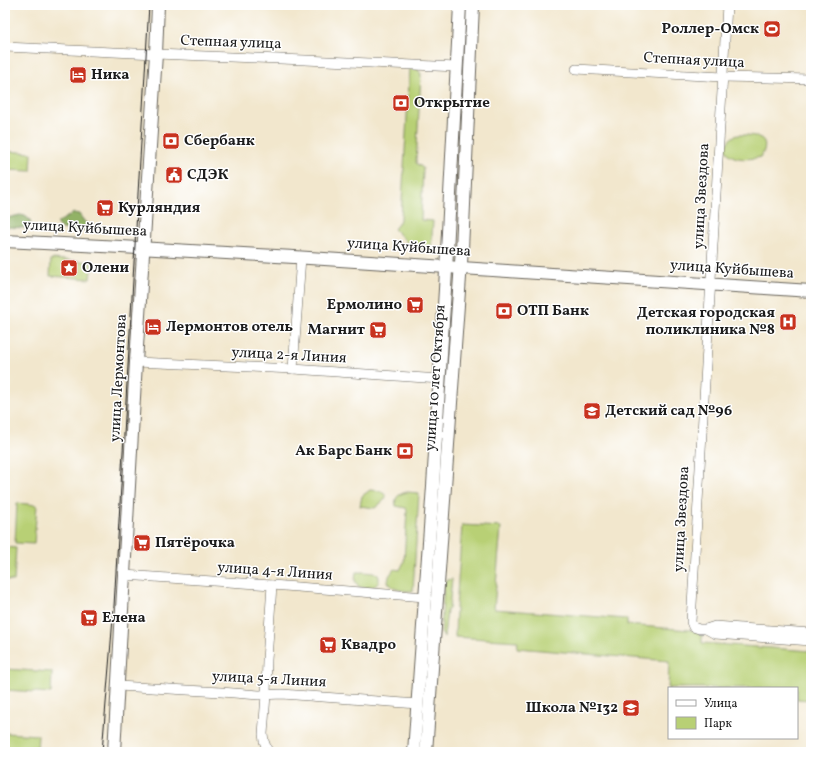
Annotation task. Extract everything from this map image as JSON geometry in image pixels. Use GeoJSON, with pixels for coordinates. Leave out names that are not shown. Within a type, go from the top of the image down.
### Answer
{"type":"FeatureCollection","features":[{"type":"Feature","properties":{"kind":"main road","name":"улица Лермонтова"},"geometry":{"type":"LineString","coordinates":[[114,752],[158,5]]}},
{"type":"Feature","properties":{"kind":"main road","name":"улица 10 лет Октября"},"geometry":{"type":"LineString","coordinates":[[414,752],[440,379],[460,5]]}},
{"type":"Feature","properties":{"kind":"main road","name":"улица 10 лет Октября"},"geometry":{"type":"LineString","coordinates":[[426,752],[460,268],[473,5]]}},
{"type":"Feature","properties":{"kind":"main road","name":"улица Куйбышева"},"geometry":{"type":"LineString","coordinates":[[5,241],[301,257],[811,291]]}},
{"type":"Feature","properties":{"kind":"street","name":"улица Звездова"},"geometry":{"type":"LineString","coordinates":[[706,629],[693,627],[691,615],[727,5]]}},
{"type":"Feature","properties":{"kind":"street","name":"Степная улица"},"geometry":{"type":"LineString","coordinates":[[5,47],[457,67]]}},
{"type":"Feature","properties":{"kind":"street","name":"Степная улица"},"geometry":{"type":"LineString","coordinates":[[576,69],[811,80]]}},
{"type":"Feature","properties":{"kind":"street"},"geometry":{"type":"LineString","coordinates":[[293,369],[301,257]]}},
{"type":"Feature","properties":{"kind":"street","name":"улица 2-я Линия"},"geometry":{"type":"LineString","coordinates":[[136,362],[293,369],[440,379]]}},
{"type":"Feature","properties":{"kind":"street","name":"улица 4-я Линия"},"geometry":{"type":"LineString","coordinates":[[124,576],[272,585],[425,597]]}},
{"type":"Feature","properties":{"kind":"street"},"geometry":{"type":"LineString","coordinates":[[268,752],[263,734],[272,585]]}},
{"type":"Feature","properties":{"kind":"street"},"geometry":{"type":"LineString","coordinates":[[706,629],[715,626],[811,633]]}},
{"type":"Feature","properties":{"kind":"street"},"geometry":{"type":"LineString","coordinates":[[706,629],[715,634],[811,641]]}},
{"type":"Feature","properties":{"kind":"street","name":"улица 5-я Линия"},"geometry":{"type":"LineString","coordinates":[[118,686],[249,695],[282,694],[418,704]]}},
{"type":"Feature","properties":{"kind":"green space"},"geometry":{"type":"Polygon","coordinates":[[[410,67],[417,68],[421,74],[416,163],[423,168],[421,220],[433,221],[431,251],[415,250],[394,229],[401,217],[410,67]]]}},
{"type":"Feature","properties":{"kind":"green space"},"geometry":{"type":"Polygon","coordinates":[[[738,135],[755,136],[763,140],[765,144],[761,157],[742,159],[728,153],[726,150],[727,144],[731,138],[738,135]]]}},
{"type":"Feature","properties":{"kind":"green space"},"geometry":{"type":"Polygon","coordinates":[[[5,151],[32,153],[31,171],[5,170],[5,151]]]}},
{"type":"Feature","properties":{"kind":"green space"},"geometry":{"type":"Polygon","coordinates":[[[74,213],[79,214],[84,221],[96,228],[94,231],[62,229],[58,226],[58,222],[74,213]]]}},
{"type":"Feature","properties":{"kind":"green space"},"geometry":{"type":"Polygon","coordinates":[[[20,215],[25,216],[30,220],[31,225],[28,228],[5,227],[5,217],[7,218],[20,215]]]}},
{"type":"Feature","properties":{"kind":"green space"},"geometry":{"type":"Polygon","coordinates":[[[51,259],[92,262],[90,279],[50,276],[51,259]]]}},
{"type":"Feature","properties":{"kind":"green space"},"geometry":{"type":"Polygon","coordinates":[[[370,490],[382,492],[386,497],[383,502],[375,508],[360,506],[362,496],[370,490]]]}},
{"type":"Feature","properties":{"kind":"green space"},"geometry":{"type":"Polygon","coordinates":[[[407,492],[419,493],[413,591],[399,590],[388,582],[389,576],[394,569],[400,570],[404,562],[407,510],[406,508],[396,506],[396,498],[407,492]]]}},
{"type":"Feature","properties":{"kind":"green space"},"geometry":{"type":"Polygon","coordinates":[[[17,503],[37,505],[34,544],[15,543],[17,503]]]}},
{"type":"Feature","properties":{"kind":"green space"},"geometry":{"type":"Polygon","coordinates":[[[462,525],[501,527],[494,609],[627,619],[627,625],[702,631],[702,643],[811,651],[811,700],[798,699],[798,687],[668,687],[669,661],[517,648],[518,641],[455,637],[462,525]]]}},
{"type":"Feature","properties":{"kind":"green space"},"geometry":{"type":"Polygon","coordinates":[[[5,547],[16,548],[14,581],[5,580],[5,547]]]}},
{"type":"Feature","properties":{"kind":"green space"},"geometry":{"type":"Polygon","coordinates":[[[356,572],[367,572],[378,575],[378,584],[368,588],[359,587],[355,581],[356,572]]]}},
{"type":"Feature","properties":{"kind":"green space"},"geometry":{"type":"Polygon","coordinates":[[[452,579],[444,637],[441,633],[444,581],[452,579]]]}},
{"type":"Feature","properties":{"kind":"green space"},"geometry":{"type":"Polygon","coordinates":[[[5,669],[52,672],[51,693],[5,690],[5,669]]]}},
{"type":"Feature","properties":{"kind":"green space"},"geometry":{"type":"Polygon","coordinates":[[[5,733],[38,735],[37,752],[5,752],[5,733]]]}},
{"type":"Feature","properties":{"kind":"tram line"},"geometry":{"type":"LineString","coordinates":[[102,752],[114,606],[149,5]]}},
{"type":"Feature","properties":{"kind":"place","name":"Роллер-Омск"},"geometry":{"type":"Point","coordinates":[772,29]}},
{"type":"Feature","properties":{"kind":"place","name":"Ника"},"geometry":{"type":"Point","coordinates":[78,75]}},
{"type":"Feature","properties":{"kind":"place","name":"Открытие"},"geometry":{"type":"Point","coordinates":[401,103]}},
{"type":"Feature","properties":{"kind":"place","name":"Сбербанк"},"geometry":{"type":"Point","coordinates":[171,141]}},
{"type":"Feature","properties":{"kind":"place","name":"СДЭК"},"geometry":{"type":"Point","coordinates":[174,175]}},
{"type":"Feature","properties":{"kind":"place","name":"Курляндия"},"geometry":{"type":"Point","coordinates":[105,208]}},
{"type":"Feature","properties":{"kind":"place","name":"Олени"},"geometry":{"type":"Point","coordinates":[69,268]}},
{"type":"Feature","properties":{"kind":"place","name":"Ермолино"},"geometry":{"type":"Point","coordinates":[415,305]}},
{"type":"Feature","properties":{"kind":"place","name":"ОТП Банк"},"geometry":{"type":"Point","coordinates":[504,311]}},
{"type":"Feature","properties":{"kind":"place","name":"Детская городская поликлиника №8"},"geometry":{"type":"Point","coordinates":[788,322]}},
{"type":"Feature","properties":{"kind":"place","name":"Лермонтов отель"},"geometry":{"type":"Point","coordinates":[153,327]}},
{"type":"Feature","properties":{"kind":"place","name":"Магнит"},"geometry":{"type":"Point","coordinates":[378,330]}},
{"type":"Feature","properties":{"kind":"place","name":"Детский сад №96"},"geometry":{"type":"Point","coordinates":[592,411]}},
{"type":"Feature","properties":{"kind":"place","name":"Ак Барс Банк"},"geometry":{"type":"Point","coordinates":[405,451]}},
{"type":"Feature","properties":{"kind":"place","name":"Пятёрочка"},"geometry":{"type":"Point","coordinates":[142,543]}},
{"type":"Feature","properties":{"kind":"place","name":"Елена"},"geometry":{"type":"Point","coordinates":[89,618]}},
{"type":"Feature","properties":{"kind":"place","name":"Квадро"},"geometry":{"type":"Point","coordinates":[328,645]}},
{"type":"Feature","properties":{"kind":"place","name":"Школа №132"},"geometry":{"type":"Point","coordinates":[631,708]}}]}
